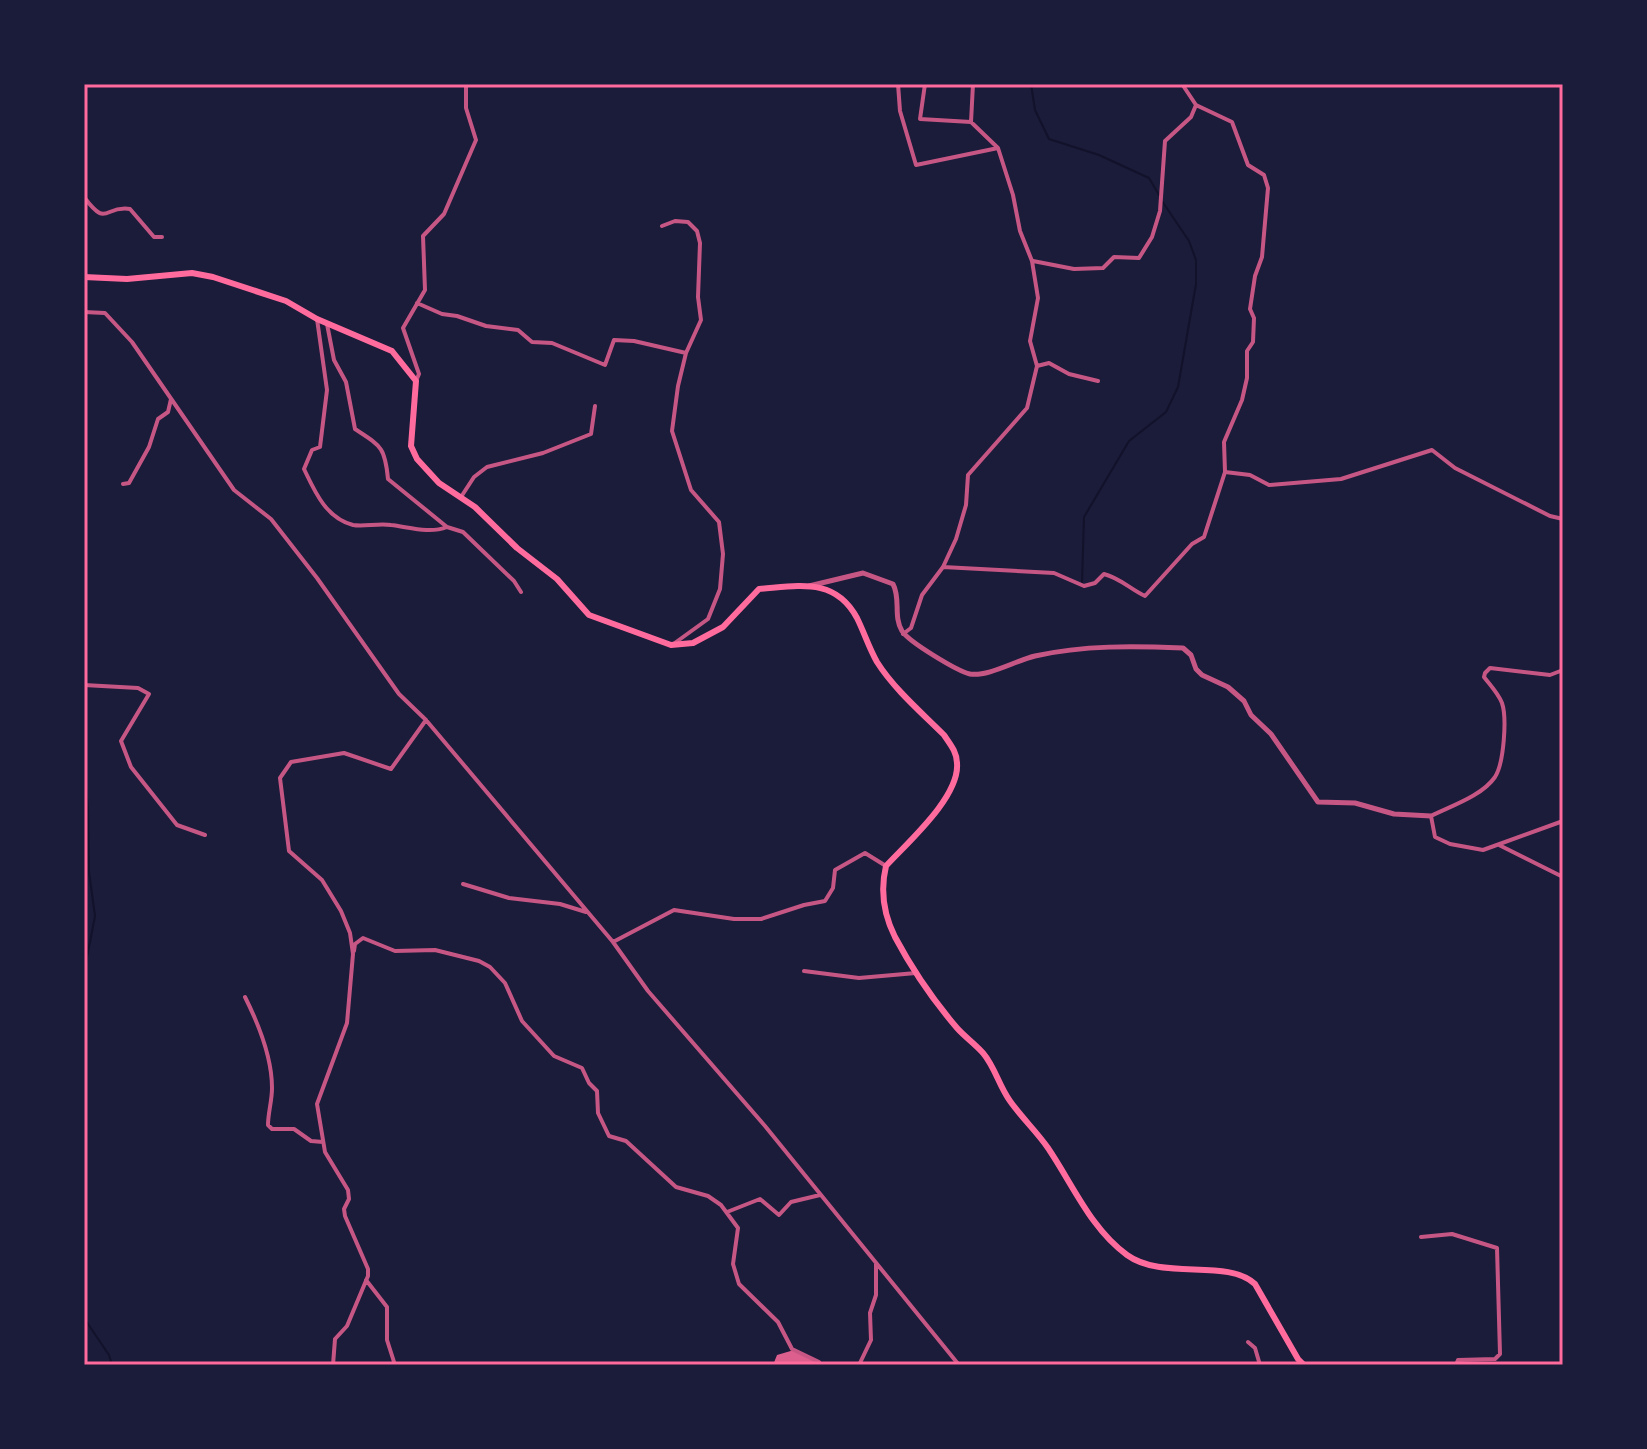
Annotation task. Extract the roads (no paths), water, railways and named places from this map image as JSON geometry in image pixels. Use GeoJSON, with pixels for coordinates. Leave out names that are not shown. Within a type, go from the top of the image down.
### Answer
{"type":"FeatureCollection","features":[{"type":"Feature","properties":{"kind":"main road"},"geometry":{"type":"LineString","coordinates":[[84,277],[127,279],[203,274],[286,301],[327,324],[392,351],[416,381],[411,446],[417,459],[439,483],[461,497],[517,548],[557,579],[589,615],[671,645],[693,643],[712,634],[723,627],[759,589],[809,586],[841,595],[857,619],[879,666],[953,748],[957,762],[957,775],[949,793],[886,866],[882,898],[888,921],[916,973],[951,1021],[984,1054],[1009,1100],[1069,1179],[1096,1227],[1128,1256],[1142,1262],[1248,1277],[1304,1365]]}},
{"type":"Feature","properties":{"kind":"street"},"geometry":{"type":"LineString","coordinates":[[416,381],[419,374],[403,328],[425,290],[423,236],[444,214],[476,140],[466,108],[466,84]]}},
{"type":"Feature","properties":{"kind":"street"},"geometry":{"type":"LineString","coordinates":[[898,84],[900,111],[916,165],[998,148]]}},
{"type":"Feature","properties":{"kind":"street"},"geometry":{"type":"LineString","coordinates":[[903,634],[911,628],[922,595],[943,567],[956,539],[966,505],[968,475],[1027,408],[1037,366],[1030,341],[1038,298],[1032,261],[1020,231],[1013,195],[998,148],[971,122],[920,119],[925,84]]}},
{"type":"Feature","properties":{"kind":"street"},"geometry":{"type":"LineString","coordinates":[[971,122],[973,84]]}},
{"type":"Feature","properties":{"kind":"street"},"geometry":{"type":"LineString","coordinates":[[943,567],[1054,573],[1084,586],[1095,583],[1104,574],[1117,577],[1129,589],[1145,596],[1192,544],[1204,537],[1225,472],[1224,442],[1242,400],[1247,378],[1247,351],[1253,342],[1254,318],[1250,309],[1255,276],[1262,257],[1268,188],[1264,175],[1248,165],[1232,122],[1196,105],[1182,84]]}},
{"type":"Feature","properties":{"kind":"street"},"geometry":{"type":"LineString","coordinates":[[1032,261],[1074,269],[1103,268],[1114,257],[1139,258],[1152,237],[1160,211],[1165,141],[1191,117],[1196,105]]}},
{"type":"Feature","properties":{"kind":"street"},"geometry":{"type":"LineString","coordinates":[[84,197],[96,213],[102,215],[125,207],[130,209],[154,237],[162,237]]}},
{"type":"Feature","properties":{"kind":"street"},"geometry":{"type":"LineString","coordinates":[[662,226],[675,221],[688,222],[699,237],[698,297],[701,320],[686,353],[672,431],[691,490],[719,522],[723,554],[720,589],[708,619],[671,645]]}},
{"type":"Feature","properties":{"kind":"street"},"geometry":{"type":"LineString","coordinates":[[417,303],[442,314],[486,326],[518,330],[532,342],[552,343],[605,365],[614,340],[634,341],[686,353]]}},
{"type":"Feature","properties":{"kind":"street"},"geometry":{"type":"LineString","coordinates":[[84,312],[105,313],[132,342],[234,490],[271,519],[399,694],[426,720],[589,913],[648,991],[765,1126],[959,1365]]}},
{"type":"Feature","properties":{"kind":"street"},"geometry":{"type":"LineString","coordinates":[[317,319],[327,390],[320,447],[312,450],[304,469],[317,495],[332,514],[354,525],[385,524],[435,532],[447,527]]}},
{"type":"Feature","properties":{"kind":"street"},"geometry":{"type":"LineString","coordinates":[[327,324],[334,360],[346,382],[355,429],[381,447],[386,456],[388,479],[447,527],[463,532],[514,581],[521,592]]}},
{"type":"Feature","properties":{"kind":"street"},"geometry":{"type":"LineString","coordinates":[[1037,366],[1049,363],[1069,374],[1098,381]]}},
{"type":"Feature","properties":{"kind":"street"},"geometry":{"type":"LineString","coordinates":[[123,484],[129,483],[140,464],[158,419],[168,412],[171,399]]}},
{"type":"Feature","properties":{"kind":"street"},"geometry":{"type":"LineString","coordinates":[[461,497],[474,477],[487,467],[543,453],[591,434],[595,406]]}},
{"type":"Feature","properties":{"kind":"street"},"geometry":{"type":"LineString","coordinates":[[1225,472],[1250,475],[1269,485],[1341,479],[1432,450],[1468,475],[1550,516],[1563,519]]}},
{"type":"Feature","properties":{"kind":"street"},"geometry":{"type":"LineString","coordinates":[[809,586],[863,573],[893,584],[903,634],[970,674],[995,670],[1035,656],[1117,645],[1183,648],[1191,655],[1202,675],[1228,687],[1244,701],[1251,715],[1271,734],[1318,802],[1355,803],[1394,814],[1431,816],[1475,793],[1494,777],[1499,766],[1504,711],[1501,699],[1484,677],[1490,668],[1550,675],[1563,670]]}},
{"type":"Feature","properties":{"kind":"street"},"geometry":{"type":"LineString","coordinates":[[84,685],[138,688],[149,694],[121,741],[131,767],[177,825],[205,835]]}},
{"type":"Feature","properties":{"kind":"street"},"geometry":{"type":"LineString","coordinates":[[353,954],[350,933],[341,911],[322,880],[289,851],[280,778],[291,762],[344,753],[391,769],[426,720]]}},
{"type":"Feature","properties":{"kind":"street"},"geometry":{"type":"LineString","coordinates":[[1431,816],[1435,837],[1450,844],[1483,850],[1563,821]]}},
{"type":"Feature","properties":{"kind":"street"},"geometry":{"type":"LineString","coordinates":[[1499,845],[1563,877]]}},
{"type":"Feature","properties":{"kind":"street"},"geometry":{"type":"LineString","coordinates":[[613,942],[674,910],[734,919],[761,919],[825,901],[833,888],[835,870],[865,853],[886,866]]}},
{"type":"Feature","properties":{"kind":"street"},"geometry":{"type":"LineString","coordinates":[[463,884],[509,898],[560,904],[589,913]]}},
{"type":"Feature","properties":{"kind":"street"},"geometry":{"type":"LineString","coordinates":[[333,1365],[335,1339],[347,1326],[368,1269],[345,1216],[348,1190],[325,1152],[317,1104],[347,1023],[353,954],[355,944],[363,938],[395,951],[450,953],[490,967],[512,993],[522,1021],[554,1056],[582,1068],[597,1091],[598,1113],[609,1136],[626,1141],[676,1187],[708,1196],[727,1212],[738,1228],[733,1264],[739,1284],[778,1322],[792,1349],[820,1365]]}},
{"type":"Feature","properties":{"kind":"street"},"geometry":{"type":"LineString","coordinates":[[804,971],[859,978],[916,973]]}},
{"type":"Feature","properties":{"kind":"street"},"geometry":{"type":"LineString","coordinates":[[245,997],[257,1020],[267,1054],[272,1089],[268,1125],[272,1129],[294,1129],[311,1141],[323,1142]]}},
{"type":"Feature","properties":{"kind":"street"},"geometry":{"type":"LineString","coordinates":[[727,1212],[760,1199],[779,1215],[791,1202],[820,1195]]}},
{"type":"Feature","properties":{"kind":"street"},"geometry":{"type":"LineString","coordinates":[[1421,1237],[1452,1234],[1497,1248],[1500,1354],[1495,1359],[1458,1360],[1456,1365]]}},
{"type":"Feature","properties":{"kind":"street"},"geometry":{"type":"LineString","coordinates":[[859,1365],[871,1340],[870,1313],[876,1295],[876,1264]]}},
{"type":"Feature","properties":{"kind":"street"},"geometry":{"type":"LineString","coordinates":[[366,1280],[387,1307],[387,1340],[395,1365]]}},
{"type":"Feature","properties":{"kind":"street"},"geometry":{"type":"LineString","coordinates":[[1248,1342],[1255,1348],[1260,1365]]}},
{"type":"Feature","properties":{"kind":"waterway"},"geometry":{"type":"LineString","coordinates":[[1031,84],[1035,110],[1049,139],[1099,155],[1149,178],[1159,195]]}},
{"type":"Feature","properties":{"kind":"waterway"},"geometry":{"type":"LineString","coordinates":[[1082,583],[1084,517],[1129,441],[1166,412],[1178,387],[1196,284],[1196,260],[1189,241],[1162,201]]}},
{"type":"Feature","properties":{"kind":"waterway"},"geometry":{"type":"LineString","coordinates":[[84,768],[89,872],[95,916],[84,973]]}},
{"type":"Feature","properties":{"kind":"waterway"},"geometry":{"type":"LineString","coordinates":[[84,1318],[109,1355],[112,1365]]}}]}
